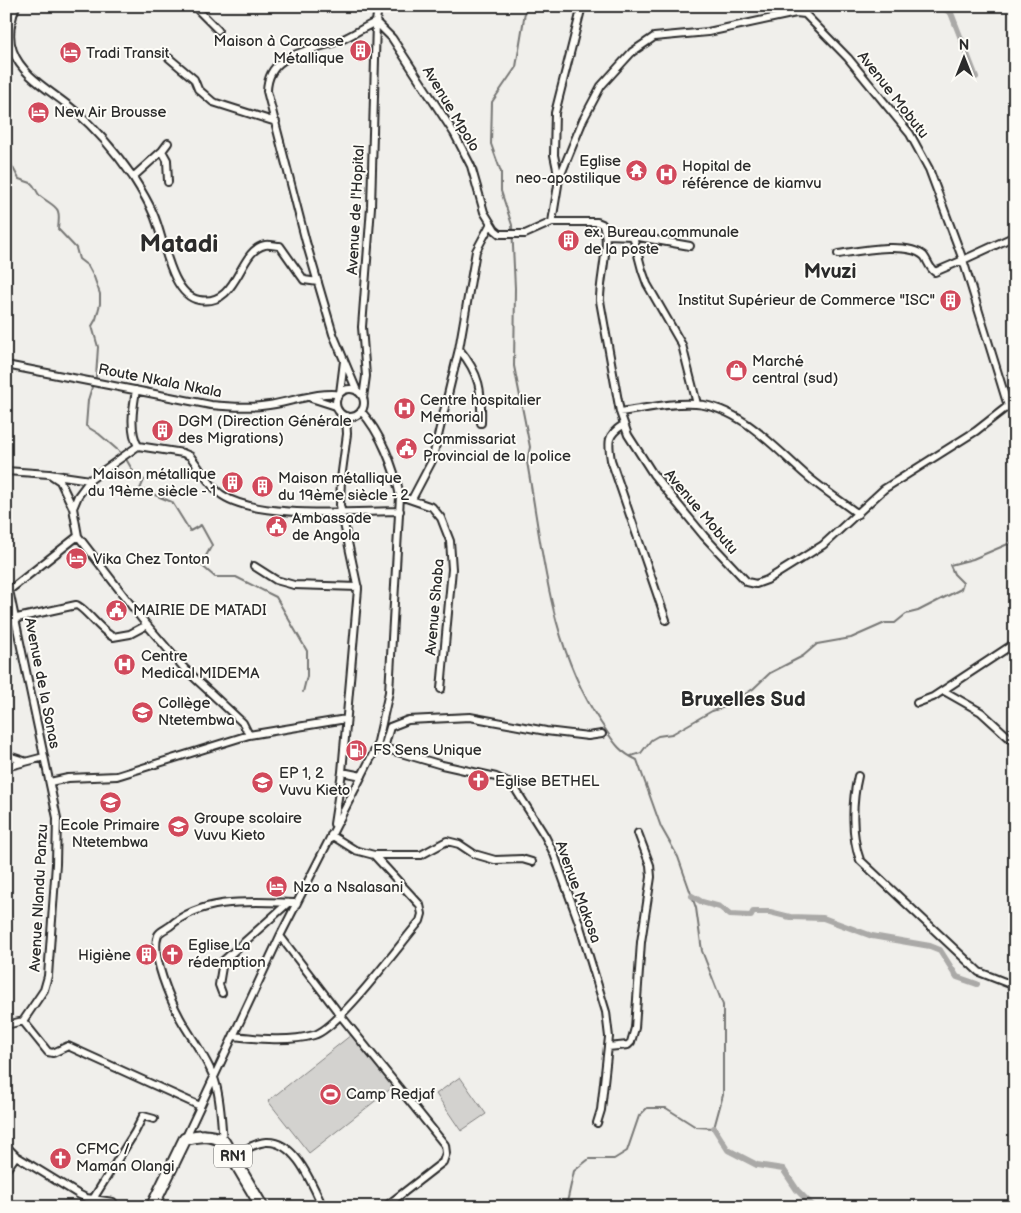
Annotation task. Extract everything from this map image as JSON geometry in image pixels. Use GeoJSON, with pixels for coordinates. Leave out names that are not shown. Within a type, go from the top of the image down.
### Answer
{"type":"FeatureCollection","features":[{"type":"Feature","properties":{"kind":"highway","name":"RN1"},"geometry":{"type":"LineString","coordinates":[[185,1139],[204,1135],[213,1136],[223,1141],[262,1207]]}},
{"type":"Feature","properties":{"kind":"highway"},"geometry":{"type":"LineString","coordinates":[[152,1207],[185,1139]]}},
{"type":"Feature","properties":{"kind":"street"},"geometry":{"type":"LineString","coordinates":[[16,6],[8,24],[12,50],[21,64],[36,80],[76,112],[133,177],[153,212],[174,277],[187,294],[199,300],[220,296],[230,289],[253,250],[265,244],[280,246],[304,280],[318,282]]}},
{"type":"Feature","properties":{"kind":"street"},"geometry":{"type":"LineString","coordinates":[[194,6],[218,30]]}},
{"type":"Feature","properties":{"kind":"street"},"geometry":{"type":"LineString","coordinates":[[346,416],[357,415],[361,411],[363,398],[357,391],[338,349],[318,282],[267,91],[267,80],[274,66],[292,56],[341,40],[376,22],[378,6]]}},
{"type":"Feature","properties":{"kind":"street"},"geometry":{"type":"LineString","coordinates":[[558,179],[554,155],[555,112],[582,6]]}},
{"type":"Feature","properties":{"kind":"street"},"geometry":{"type":"LineString","coordinates":[[690,246],[633,236],[606,235],[602,224],[597,222],[552,222],[558,179],[594,98],[624,59],[644,42],[660,36],[708,32],[796,13],[805,14],[804,6]]}},
{"type":"Feature","properties":{"kind":"street","name":"Avenue Mobutu"},"geometry":{"type":"LineString","coordinates":[[606,235],[599,285],[600,301],[623,425],[653,474],[715,549],[742,578],[751,584],[767,580],[823,545],[884,489],[1012,407],[963,260],[929,169],[910,134],[848,58],[805,14]]}},
{"type":"Feature","properties":{"kind":"street","name":"Avenue Mpolo"},"geometry":{"type":"LineString","coordinates":[[376,22],[392,38],[454,132],[471,166],[484,212],[490,225],[500,234],[525,234],[552,222]]}},
{"type":"Feature","properties":{"kind":"street","name":"Avenue de l'Hopital"},"geometry":{"type":"LineString","coordinates":[[363,398],[366,376],[362,327],[371,206],[376,22]]}},
{"type":"Feature","properties":{"kind":"street"},"geometry":{"type":"LineString","coordinates":[[169,58],[194,79],[198,89],[213,102],[276,122]]}},
{"type":"Feature","properties":{"kind":"street"},"geometry":{"type":"LineString","coordinates":[[133,177],[162,152],[168,143]]}},
{"type":"Feature","properties":{"kind":"street"},"geometry":{"type":"LineString","coordinates":[[162,152],[167,160],[168,182]]}},
{"type":"Feature","properties":{"kind":"street"},"geometry":{"type":"LineString","coordinates":[[412,499],[432,460],[459,349],[476,251],[490,225]]}},
{"type":"Feature","properties":{"kind":"street"},"geometry":{"type":"LineString","coordinates":[[633,236],[642,270],[682,345],[697,404]]}},
{"type":"Feature","properties":{"kind":"street"},"geometry":{"type":"LineString","coordinates":[[838,254],[887,248],[904,249],[922,255],[935,272],[1015,236]]}},
{"type":"Feature","properties":{"kind":"street"},"geometry":{"type":"LineString","coordinates":[[459,349],[473,368],[479,382],[482,395],[481,423]]}},
{"type":"Feature","properties":{"kind":"street"},"geometry":{"type":"LineString","coordinates":[[336,406],[344,360]]}},
{"type":"Feature","properties":{"kind":"street","name":"Route Nkala Nkala"},"geometry":{"type":"LineString","coordinates":[[6,365],[211,406],[242,408],[331,393],[339,394]]}},
{"type":"Feature","properties":{"kind":"street"},"geometry":{"type":"LineString","coordinates":[[339,394],[348,389],[357,391]]}},
{"type":"Feature","properties":{"kind":"street"},"geometry":{"type":"LineString","coordinates":[[136,390],[133,407],[133,436],[138,446]]}},
{"type":"Feature","properties":{"kind":"street"},"geometry":{"type":"LineString","coordinates":[[310,398],[336,406],[346,416],[340,491],[341,511],[358,587],[342,772],[334,828]]}},
{"type":"Feature","properties":{"kind":"street"},"geometry":{"type":"LineString","coordinates":[[620,412],[697,404],[737,417],[858,514]]}},
{"type":"Feature","properties":{"kind":"street"},"geometry":{"type":"LineString","coordinates":[[361,411],[375,430],[396,477],[400,496],[389,692],[381,747]]}},
{"type":"Feature","properties":{"kind":"street"},"geometry":{"type":"LineString","coordinates":[[623,425],[612,432],[608,445],[611,460],[666,620]]}},
{"type":"Feature","properties":{"kind":"street"},"geometry":{"type":"LineString","coordinates":[[73,508],[78,496],[90,480],[138,446],[183,453],[190,456],[220,494],[244,504],[313,513],[400,511]]}},
{"type":"Feature","properties":{"kind":"street"},"geometry":{"type":"LineString","coordinates":[[6,471],[49,474],[90,480]]}},
{"type":"Feature","properties":{"kind":"street"},"geometry":{"type":"LineString","coordinates":[[49,474],[60,481],[73,508],[78,536],[147,625],[184,668],[243,723],[249,735]]}},
{"type":"Feature","properties":{"kind":"street","name":"Avenue Shaba"},"geometry":{"type":"LineString","coordinates":[[400,496],[432,507],[449,536],[452,552],[442,689]]}},
{"type":"Feature","properties":{"kind":"street"},"geometry":{"type":"LineString","coordinates":[[8,591],[78,536]]}},
{"type":"Feature","properties":{"kind":"street"},"geometry":{"type":"LineString","coordinates":[[254,566],[276,580],[294,584],[358,587]]}},
{"type":"Feature","properties":{"kind":"street","name":"Avenue de la Sonas"},"geometry":{"type":"LineString","coordinates":[[8,591],[17,618],[50,782]]}},
{"type":"Feature","properties":{"kind":"street"},"geometry":{"type":"LineString","coordinates":[[17,618],[80,605],[93,622],[113,637],[130,634],[147,625]]}},
{"type":"Feature","properties":{"kind":"street"},"geometry":{"type":"LineString","coordinates":[[917,703],[933,698],[1015,643]]}},
{"type":"Feature","properties":{"kind":"street"},"geometry":{"type":"LineString","coordinates":[[944,691],[981,712],[1015,743]]}},
{"type":"Feature","properties":{"kind":"street"},"geometry":{"type":"LineString","coordinates":[[185,1139],[215,1079],[280,936],[334,828],[362,776],[381,747],[390,727],[408,720],[485,718],[546,731],[588,736],[602,734]]}},
{"type":"Feature","properties":{"kind":"street"},"geometry":{"type":"LineString","coordinates":[[50,782],[68,778],[117,776],[249,735],[346,719]]}},
{"type":"Feature","properties":{"kind":"street","name":"Avenue Makosa"},"geometry":{"type":"LineString","coordinates":[[381,747],[442,765],[496,777],[507,782],[516,790],[554,854],[578,920],[606,1012],[609,1028],[601,1110],[597,1123]]}},
{"type":"Feature","properties":{"kind":"street"},"geometry":{"type":"LineString","coordinates":[[6,755],[26,762]]}},
{"type":"Feature","properties":{"kind":"street"},"geometry":{"type":"LineString","coordinates":[[6,767],[44,757]]}},
{"type":"Feature","properties":{"kind":"street"},"geometry":{"type":"LineString","coordinates":[[342,772],[362,776]]}},
{"type":"Feature","properties":{"kind":"street"},"geometry":{"type":"LineString","coordinates":[[858,776],[855,788],[856,847],[860,860],[979,972],[1015,986]]}},
{"type":"Feature","properties":{"kind":"street","name":"Avenue Nlandu Panzu"},"geometry":{"type":"LineString","coordinates":[[23,1021],[44,990],[48,976],[58,830],[50,782]]}},
{"type":"Feature","properties":{"kind":"street"},"geometry":{"type":"LineString","coordinates":[[608,1047],[628,1045],[632,1042],[635,1028],[641,942],[651,877],[650,865],[638,833]]}},
{"type":"Feature","properties":{"kind":"street"},"geometry":{"type":"LineString","coordinates":[[331,835],[355,850],[374,855],[421,855],[447,841],[459,844],[474,854],[495,860],[522,859],[532,862]]}},
{"type":"Feature","properties":{"kind":"street"},"geometry":{"type":"LineString","coordinates":[[234,1036],[283,1038],[315,1035],[341,1016],[420,921],[422,914],[416,900],[393,878],[374,855]]}},
{"type":"Feature","properties":{"kind":"street"},"geometry":{"type":"LineString","coordinates":[[223,1141],[215,1079],[179,1017],[168,992],[161,971],[156,944],[159,934],[176,921],[196,911],[216,906],[236,902],[297,903]]}},
{"type":"Feature","properties":{"kind":"street"},"geometry":{"type":"LineString","coordinates":[[222,993],[219,985],[223,961],[288,903]]}},
{"type":"Feature","properties":{"kind":"street"},"geometry":{"type":"LineString","coordinates":[[280,936],[341,1016],[445,1145],[446,1153],[443,1162],[385,1207]]}},
{"type":"Feature","properties":{"kind":"street"},"geometry":{"type":"LineString","coordinates":[[6,1025],[23,1021],[48,1052],[53,1053],[68,1046],[200,1106]]}},
{"type":"Feature","properties":{"kind":"street"},"geometry":{"type":"LineString","coordinates":[[88,1207],[135,1132],[139,1121],[143,1116],[154,1119]]}},
{"type":"Feature","properties":{"kind":"street"},"geometry":{"type":"LineString","coordinates":[[233,1157],[251,1146],[264,1142],[284,1148],[293,1155],[303,1168],[323,1207]]}},
{"type":"Feature","properties":{"kind":"street"},"geometry":{"type":"LineString","coordinates":[[6,1146],[16,1156],[78,1194],[94,1200],[113,1202],[116,1207]]}},
{"type":"Feature","properties":{"kind":"street"},"geometry":{"type":"LineString","coordinates":[[6,1170],[16,1156]]}},
{"type":"Feature","properties":{"kind":"shaded area","name":"Camp Redjaf"},"geometry":{"type":"Polygon","coordinates":[[[351,1035],[393,1087],[309,1153],[268,1101],[351,1035]]]}},
{"type":"Feature","properties":{"kind":"shaded area"},"geometry":{"type":"Polygon","coordinates":[[[460,1077],[486,1114],[461,1131],[436,1094],[460,1077]]]}},
{"type":"Feature","properties":{"kind":"waterway"},"geometry":{"type":"LineString","coordinates":[[526,6],[516,67],[492,102],[491,144],[501,172],[501,191],[512,225],[515,288],[514,366],[530,447],[527,462],[550,597],[570,662],[584,693],[601,723],[616,744],[630,757],[637,760],[661,827],[678,857],[696,908],[702,951],[723,1005],[723,1095],[714,1128],[696,1127],[666,1108],[647,1108],[639,1116],[627,1151],[614,1159],[589,1159],[574,1171],[566,1207]]}},
{"type":"Feature","properties":{"kind":"waterway"},"geometry":{"type":"LineString","coordinates":[[940,6],[951,13],[976,77]]}},
{"type":"Feature","properties":{"kind":"waterway"},"geometry":{"type":"LineString","coordinates":[[6,155],[19,179],[31,183],[40,196],[56,208],[59,216],[58,229],[76,248],[79,259],[88,266],[94,277],[100,294],[100,304],[92,326],[98,347],[96,377]]}},
{"type":"Feature","properties":{"kind":"waterway"},"geometry":{"type":"LineString","coordinates":[[92,387],[88,400],[86,426],[99,434],[120,452]]}},
{"type":"Feature","properties":{"kind":"waterway"},"geometry":{"type":"LineString","coordinates":[[126,459],[133,471],[144,480],[140,489],[172,502],[190,531],[201,525],[212,545],[201,565],[215,577],[236,577],[276,597],[307,651],[307,676],[303,692]]}},
{"type":"Feature","properties":{"kind":"waterway"},"geometry":{"type":"LineString","coordinates":[[631,756],[641,753],[651,740],[658,736],[672,734],[712,711],[725,707],[753,689],[770,673],[803,656],[817,644],[851,638],[885,623],[895,623],[906,614],[918,611],[961,589],[963,583],[954,574],[950,565],[973,559],[1015,541]]}},
{"type":"Feature","properties":{"kind":"waterway"},"geometry":{"type":"LineString","coordinates":[[692,896],[702,902],[720,907],[730,915],[751,916],[753,912],[770,912],[790,917],[823,918],[872,936],[930,946],[940,950],[957,977],[977,984]]}},
{"type":"Feature","properties":{"kind":"waterway"},"geometry":{"type":"LineString","coordinates":[[714,1128],[728,1150],[757,1165],[783,1169],[797,1190],[814,1207]]}},
{"type":"Feature","properties":{"kind":"place","name":"Maison à Carcasse Métallique"},"geometry":{"type":"Point","coordinates":[360,50]}},
{"type":"Feature","properties":{"kind":"place","name":"Tradi Transit"},"geometry":{"type":"Point","coordinates":[70,53]}},
{"type":"Feature","properties":{"kind":"place","name":"New Air Brousse"},"geometry":{"type":"Point","coordinates":[38,112]}},
{"type":"Feature","properties":{"kind":"place","name":"Eglise neo-apostilique"},"geometry":{"type":"Point","coordinates":[637,170]}},
{"type":"Feature","properties":{"kind":"place","name":"Hopital de référence de kiamvu"},"geometry":{"type":"Point","coordinates":[666,175]}},
{"type":"Feature","properties":{"kind":"place","name":"ex. Bureau communale de la poste"},"geometry":{"type":"Point","coordinates":[568,241]}},
{"type":"Feature","properties":{"kind":"place","name":"Institut Supérieur de Commerce \"ISC\""},"geometry":{"type":"Point","coordinates":[951,300]}},
{"type":"Feature","properties":{"kind":"place","name":"Marché central (sud)"},"geometry":{"type":"Point","coordinates":[736,370]}},
{"type":"Feature","properties":{"kind":"place","name":"Centre hospitalier Memorial"},"geometry":{"type":"Point","coordinates":[404,409]}},
{"type":"Feature","properties":{"kind":"place","name":"DGM (Direction Générale des Migrations)"},"geometry":{"type":"Point","coordinates":[162,430]}},
{"type":"Feature","properties":{"kind":"place","name":"Commissariat Provincial de la police"},"geometry":{"type":"Point","coordinates":[407,448]}},
{"type":"Feature","properties":{"kind":"place","name":"Maison métallique du 19ème siècle - 1"},"geometry":{"type":"Point","coordinates":[232,483]}},
{"type":"Feature","properties":{"kind":"place","name":"Maison métallique du 19ème siècle - 2"},"geometry":{"type":"Point","coordinates":[262,487]}},
{"type":"Feature","properties":{"kind":"place","name":"Ambassade de Angola"},"geometry":{"type":"Point","coordinates":[276,527]}},
{"type":"Feature","properties":{"kind":"place","name":"Vika Chez Tonton"},"geometry":{"type":"Point","coordinates":[77,559]}},
{"type":"Feature","properties":{"kind":"place","name":"MAIRIE DE MATADI"},"geometry":{"type":"Point","coordinates":[117,610]}},
{"type":"Feature","properties":{"kind":"place","name":"Centre Medical MIDEMA"},"geometry":{"type":"Point","coordinates":[125,665]}},
{"type":"Feature","properties":{"kind":"place","name":"Collège Ntetembwa"},"geometry":{"type":"Point","coordinates":[142,712]}},
{"type":"Feature","properties":{"kind":"place","name":"FS Sens Unique"},"geometry":{"type":"Point","coordinates":[357,750]}},
{"type":"Feature","properties":{"kind":"place","name":"Eglise BETHEL"},"geometry":{"type":"Point","coordinates":[479,781]}},
{"type":"Feature","properties":{"kind":"place","name":"EP 1, 2 Vuvu Kieto"},"geometry":{"type":"Point","coordinates":[263,782]}},
{"type":"Feature","properties":{"kind":"place","name":"Ecole Primaire Ntetembwa"},"geometry":{"type":"Point","coordinates":[110,802]}},
{"type":"Feature","properties":{"kind":"place","name":"Groupe scolaire Vuvu Kieto"},"geometry":{"type":"Point","coordinates":[178,827]}},
{"type":"Feature","properties":{"kind":"place","name":"Nzo a Nsalasani"},"geometry":{"type":"Point","coordinates":[277,887]}},
{"type":"Feature","properties":{"kind":"place","name":"Eglise La rédemption"},"geometry":{"type":"Point","coordinates":[172,954]}},
{"type":"Feature","properties":{"kind":"place","name":"Higiène"},"geometry":{"type":"Point","coordinates":[147,955]}},
{"type":"Feature","properties":{"kind":"place","name":"Camp Redjaf"},"geometry":{"type":"Point","coordinates":[330,1094]}},
{"type":"Feature","properties":{"kind":"place","name":"CFMC / Maman Olangi"},"geometry":{"type":"Point","coordinates":[60,1158]}},
{"type":"Feature","properties":{"kind":"district","name":"Matadi"},"geometry":{"type":"Point","coordinates":[179,244]}},
{"type":"Feature","properties":{"kind":"district","name":"Mvuzi"},"geometry":{"type":"Point","coordinates":[830,272]}},
{"type":"Feature","properties":{"kind":"district","name":"Bruxelles Sud"},"geometry":{"type":"Point","coordinates":[743,700]}}]}
